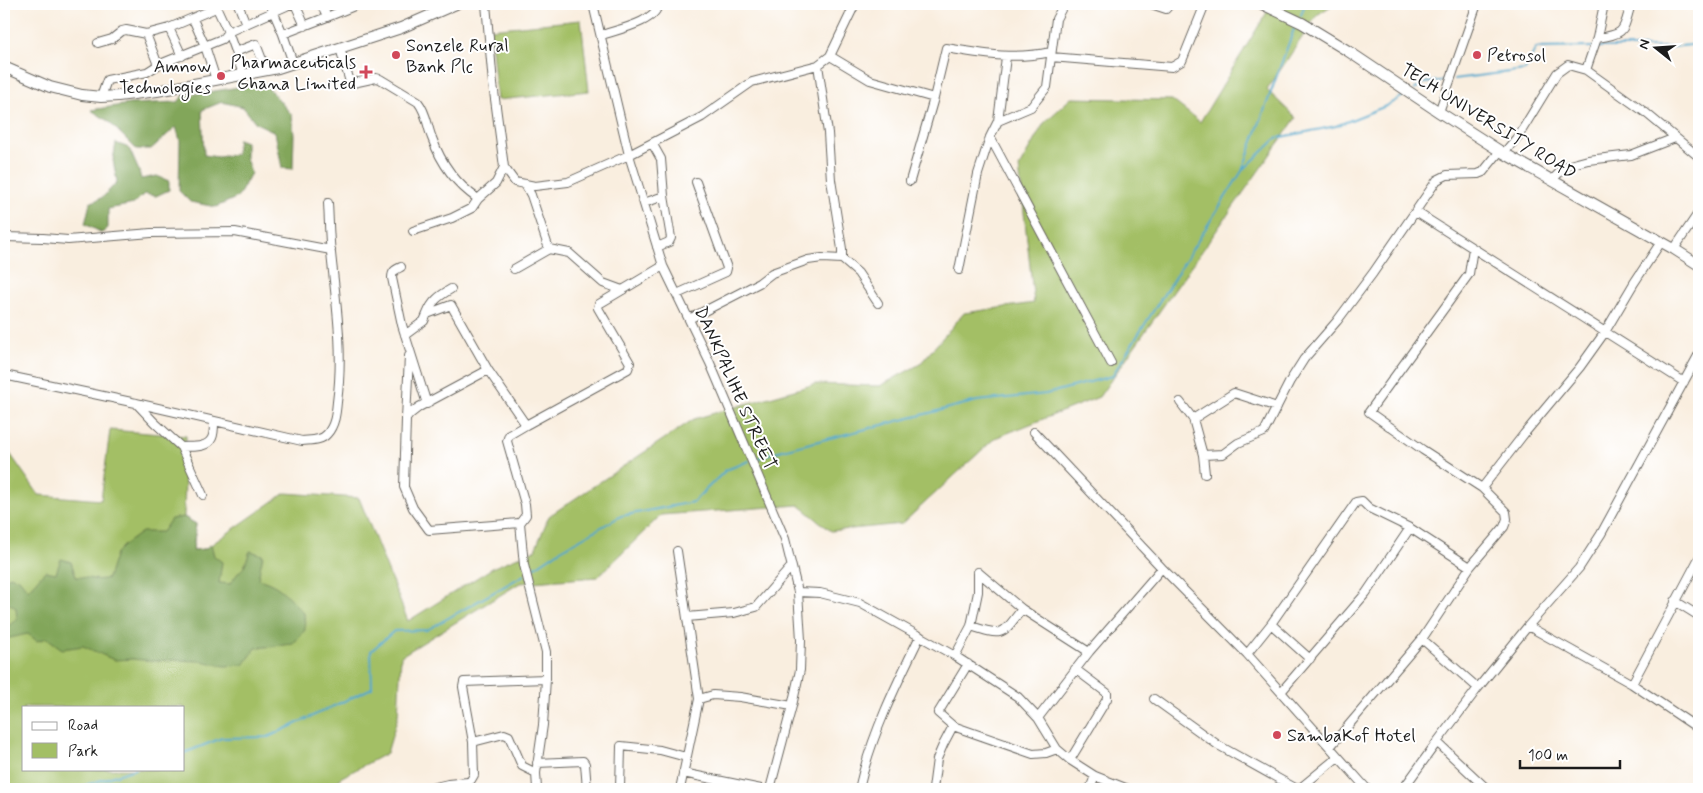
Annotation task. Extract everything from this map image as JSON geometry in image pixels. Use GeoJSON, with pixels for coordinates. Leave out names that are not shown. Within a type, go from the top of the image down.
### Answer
{"type":"FeatureCollection","features":[{"type":"Feature","properties":{"kind":"street"},"geometry":{"type":"LineString","coordinates":[[238,4],[246,24]]}},
{"type":"Feature","properties":{"kind":"street"},"geometry":{"type":"LineString","coordinates":[[270,4],[293,63]]}},
{"type":"Feature","properties":{"kind":"street"},"geometry":{"type":"LineString","coordinates":[[101,97],[107,80],[147,72],[158,65],[222,39],[228,32],[291,4]]}},
{"type":"Feature","properties":{"kind":"street"},"geometry":{"type":"LineString","coordinates":[[295,4],[305,26]]}},
{"type":"Feature","properties":{"kind":"street"},"geometry":{"type":"LineString","coordinates":[[321,4],[327,17]]}},
{"type":"Feature","properties":{"kind":"street"},"geometry":{"type":"LineString","coordinates":[[283,34],[327,17],[347,6],[359,4]]}},
{"type":"Feature","properties":{"kind":"street"},"geometry":{"type":"LineString","coordinates":[[4,67],[50,87],[82,95],[101,97],[157,91],[293,63],[401,28],[443,6],[456,4]]}},
{"type":"Feature","properties":{"kind":"street"},"geometry":{"type":"LineString","coordinates":[[486,4],[493,84],[504,167],[515,182],[535,186],[568,182],[629,155],[702,117],[752,82],[818,65],[830,56],[854,4]]}},
{"type":"Feature","properties":{"kind":"street","name":"DANKPALIHE STREET"},"geometry":{"type":"LineString","coordinates":[[593,4],[602,35],[629,155],[663,266],[724,397],[785,539],[798,592],[802,640],[800,670],[770,789]]}},
{"type":"Feature","properties":{"kind":"street"},"geometry":{"type":"LineString","coordinates":[[602,35],[649,18],[658,8],[658,4]]}},
{"type":"Feature","properties":{"kind":"street"},"geometry":{"type":"LineString","coordinates":[[998,121],[1031,107],[1047,87],[1056,20],[1064,4]]}},
{"type":"Feature","properties":{"kind":"street"},"geometry":{"type":"LineString","coordinates":[[1152,4],[1166,8],[1170,4]]}},
{"type":"Feature","properties":{"kind":"street"},"geometry":{"type":"LineString","coordinates":[[910,181],[946,48],[1006,57],[1051,55],[1172,67],[1182,61],[1205,4]]}},
{"type":"Feature","properties":{"kind":"street","name":"TECH UNIVERSITY ROAD"},"geometry":{"type":"LineString","coordinates":[[1262,4],[1302,23],[1502,152],[1699,265]]}},
{"type":"Feature","properties":{"kind":"street"},"geometry":{"type":"LineString","coordinates":[[1439,112],[1477,4]]}},
{"type":"Feature","properties":{"kind":"street"},"geometry":{"type":"LineString","coordinates":[[1586,70],[1597,38],[1604,4]]}},
{"type":"Feature","properties":{"kind":"street"},"geometry":{"type":"LineString","coordinates":[[1597,38],[1616,35],[1620,32],[1630,4]]}},
{"type":"Feature","properties":{"kind":"street"},"geometry":{"type":"LineString","coordinates":[[98,43],[112,39],[126,30],[146,34],[169,28],[193,19],[216,6],[228,32],[243,74]]}},
{"type":"Feature","properties":{"kind":"street"},"geometry":{"type":"LineString","coordinates":[[193,19],[205,46],[216,80]]}},
{"type":"Feature","properties":{"kind":"street"},"geometry":{"type":"LineString","coordinates":[[169,28],[182,56]]}},
{"type":"Feature","properties":{"kind":"street"},"geometry":{"type":"LineString","coordinates":[[146,34],[158,65]]}},
{"type":"Feature","properties":{"kind":"street"},"geometry":{"type":"LineString","coordinates":[[235,52],[256,44],[266,70]]}},
{"type":"Feature","properties":{"kind":"street"},"geometry":{"type":"LineString","coordinates":[[340,48],[350,82],[380,79],[418,102],[422,107],[432,138],[443,163],[456,180],[478,199]]}},
{"type":"Feature","properties":{"kind":"street"},"geometry":{"type":"LineString","coordinates":[[830,56],[870,80],[934,98]]}},
{"type":"Feature","properties":{"kind":"street"},"geometry":{"type":"LineString","coordinates":[[959,270],[978,174],[998,121],[1006,57]]}},
{"type":"Feature","properties":{"kind":"street"},"geometry":{"type":"LineString","coordinates":[[818,65],[828,133],[831,180],[842,259]]}},
{"type":"Feature","properties":{"kind":"street"},"geometry":{"type":"LineString","coordinates":[[1203,455],[1223,454],[1238,443],[1264,432],[1290,381],[1304,359],[1337,321],[1416,212],[1436,180],[1446,175],[1478,174],[1483,172],[1519,135],[1557,73],[1568,65],[1586,70],[1646,113],[1699,157]]}},
{"type":"Feature","properties":{"kind":"street"},"geometry":{"type":"LineString","coordinates":[[990,138],[1111,363]]}},
{"type":"Feature","properties":{"kind":"street"},"geometry":{"type":"LineString","coordinates":[[1552,180],[1566,166],[1588,160],[1632,155],[1675,138]]}},
{"type":"Feature","properties":{"kind":"street"},"geometry":{"type":"LineString","coordinates":[[652,143],[661,160],[664,196],[671,238],[669,242],[657,247]]}},
{"type":"Feature","properties":{"kind":"street"},"geometry":{"type":"LineString","coordinates":[[413,231],[452,218],[472,208],[478,199],[496,183],[504,167]]}},
{"type":"Feature","properties":{"kind":"street"},"geometry":{"type":"LineString","coordinates":[[677,294],[726,272],[727,268],[696,182]]}},
{"type":"Feature","properties":{"kind":"street"},"geometry":{"type":"LineString","coordinates":[[525,184],[531,194],[549,249]]}},
{"type":"Feature","properties":{"kind":"street"},"geometry":{"type":"LineString","coordinates":[[644,204],[664,196]]}},
{"type":"Feature","properties":{"kind":"street"},"geometry":{"type":"LineString","coordinates":[[4,375],[302,441],[317,440],[325,436],[332,428],[340,383],[338,309],[328,203]]}},
{"type":"Feature","properties":{"kind":"street"},"geometry":{"type":"LineString","coordinates":[[1416,212],[1684,382]]}},
{"type":"Feature","properties":{"kind":"street"},"geometry":{"type":"LineString","coordinates":[[1674,249],[1699,212]]}},
{"type":"Feature","properties":{"kind":"street"},"geometry":{"type":"LineString","coordinates":[[4,237],[68,240],[151,233],[223,231],[331,250]]}},
{"type":"Feature","properties":{"kind":"street"},"geometry":{"type":"LineString","coordinates":[[1482,488],[1580,367],[1605,332],[1661,242]]}},
{"type":"Feature","properties":{"kind":"street"},"geometry":{"type":"LineString","coordinates":[[1330,748],[1422,639],[1470,567],[1504,527],[1507,519],[1506,512],[1482,488],[1369,412],[1469,274],[1473,248]]}},
{"type":"Feature","properties":{"kind":"street"},"geometry":{"type":"LineString","coordinates":[[514,269],[549,249],[569,253],[603,283],[622,290]]}},
{"type":"Feature","properties":{"kind":"street"},"geometry":{"type":"LineString","coordinates":[[689,319],[759,283],[772,274],[808,260],[822,258],[842,259],[858,273],[878,303]]}},
{"type":"Feature","properties":{"kind":"street"},"geometry":{"type":"LineString","coordinates":[[537,789],[536,773],[543,725],[546,652],[524,565],[520,523],[526,515],[525,504],[507,441],[509,435],[628,369],[630,362],[598,308],[599,304],[663,266]]}},
{"type":"Feature","properties":{"kind":"street"},"geometry":{"type":"LineString","coordinates":[[401,267],[394,270],[392,278],[400,318],[427,404]]}},
{"type":"Feature","properties":{"kind":"street"},"geometry":{"type":"LineString","coordinates":[[405,335],[424,321],[431,303],[438,296],[451,289]]}},
{"type":"Feature","properties":{"kind":"street"},"geometry":{"type":"LineString","coordinates":[[427,314],[451,305],[488,370],[526,425]]}},
{"type":"Feature","properties":{"kind":"street"},"geometry":{"type":"LineString","coordinates":[[409,349],[404,487],[412,508],[429,530],[520,523]]}},
{"type":"Feature","properties":{"kind":"street"},"geometry":{"type":"LineString","coordinates":[[1404,789],[1478,688],[1528,626],[1579,568],[1601,534],[1699,354]]}},
{"type":"Feature","properties":{"kind":"street"},"geometry":{"type":"LineString","coordinates":[[406,419],[419,407],[488,370]]}},
{"type":"Feature","properties":{"kind":"street"},"geometry":{"type":"LineString","coordinates":[[1194,419],[1234,393],[1278,407]]}},
{"type":"Feature","properties":{"kind":"street"},"geometry":{"type":"LineString","coordinates":[[1180,402],[1194,419],[1203,455],[1205,474]]}},
{"type":"Feature","properties":{"kind":"street"},"geometry":{"type":"LineString","coordinates":[[136,403],[181,447],[203,495]]}},
{"type":"Feature","properties":{"kind":"street"},"geometry":{"type":"LineString","coordinates":[[181,447],[203,446],[208,443],[212,438],[214,422]]}},
{"type":"Feature","properties":{"kind":"street"},"geometry":{"type":"LineString","coordinates":[[1034,432],[1162,568],[1247,654],[1367,789]]}},
{"type":"Feature","properties":{"kind":"street"},"geometry":{"type":"LineString","coordinates":[[1247,654],[1271,624],[1356,502],[1362,501],[1369,508],[1410,528],[1470,567]]}},
{"type":"Feature","properties":{"kind":"street"},"geometry":{"type":"LineString","coordinates":[[1281,692],[1366,593],[1410,528]]}},
{"type":"Feature","properties":{"kind":"street"},"geometry":{"type":"LineString","coordinates":[[677,551],[699,699],[680,789]]}},
{"type":"Feature","properties":{"kind":"street"},"geometry":{"type":"LineString","coordinates":[[1632,684],[1699,558]]}},
{"type":"Feature","properties":{"kind":"street"},"geometry":{"type":"LineString","coordinates":[[688,617],[734,613],[756,607],[791,567]]}},
{"type":"Feature","properties":{"kind":"street"},"geometry":{"type":"LineString","coordinates":[[1038,718],[1089,652],[1162,568]]}},
{"type":"Feature","properties":{"kind":"street"},"geometry":{"type":"LineString","coordinates":[[955,656],[971,626],[978,592],[978,572],[1022,609],[1089,652]]}},
{"type":"Feature","properties":{"kind":"street"},"geometry":{"type":"LineString","coordinates":[[798,592],[820,593],[860,603],[955,656],[1018,697],[1038,718],[1057,749],[1070,760],[1095,776],[1128,789]]}},
{"type":"Feature","properties":{"kind":"street"},"geometry":{"type":"LineString","coordinates":[[1676,601],[1699,616]]}},
{"type":"Feature","properties":{"kind":"street"},"geometry":{"type":"LineString","coordinates":[[971,626],[989,632],[1001,633],[1005,631],[1022,609]]}},
{"type":"Feature","properties":{"kind":"street"},"geometry":{"type":"LineString","coordinates":[[1271,624],[1310,659]]}},
{"type":"Feature","properties":{"kind":"street"},"geometry":{"type":"LineString","coordinates":[[1528,626],[1632,684],[1699,729]]}},
{"type":"Feature","properties":{"kind":"street"},"geometry":{"type":"LineString","coordinates":[[859,789],[864,764],[896,684],[920,636]]}},
{"type":"Feature","properties":{"kind":"street"},"geometry":{"type":"LineString","coordinates":[[1422,639],[1478,688]]}},
{"type":"Feature","properties":{"kind":"street"},"geometry":{"type":"LineString","coordinates":[[968,664],[938,713],[953,726],[1033,754],[1046,753],[1057,749]]}},
{"type":"Feature","properties":{"kind":"street"},"geometry":{"type":"LineString","coordinates":[[1070,760],[1107,699],[1106,693],[1076,669]]}},
{"type":"Feature","properties":{"kind":"street"},"geometry":{"type":"LineString","coordinates":[[427,789],[471,780],[475,767],[473,742],[463,687],[464,682],[546,680]]}},
{"type":"Feature","properties":{"kind":"street"},"geometry":{"type":"LineString","coordinates":[[699,699],[713,695],[740,697],[792,706]]}},
{"type":"Feature","properties":{"kind":"street"},"geometry":{"type":"LineString","coordinates":[[1154,699],[1218,745],[1298,789],[1338,757]]}},
{"type":"Feature","properties":{"kind":"street"},"geometry":{"type":"LineString","coordinates":[[933,789],[937,759],[942,745],[953,726]]}},
{"type":"Feature","properties":{"kind":"street"},"geometry":{"type":"LineString","coordinates":[[473,742],[504,734],[507,735],[522,766],[536,773]]}},
{"type":"Feature","properties":{"kind":"street"},"geometry":{"type":"LineString","coordinates":[[1437,742],[1487,789]]}},
{"type":"Feature","properties":{"kind":"street"},"geometry":{"type":"LineString","coordinates":[[620,789],[622,746],[668,752],[686,757]]}},
{"type":"Feature","properties":{"kind":"street"},"geometry":{"type":"LineString","coordinates":[[537,763],[583,761],[585,764],[587,789]]}},
{"type":"Feature","properties":{"kind":"street"},"geometry":{"type":"LineString","coordinates":[[683,773],[761,789]]}},
{"type":"Feature","properties":{"kind":"street"},"geometry":{"type":"LineString","coordinates":[[1090,789],[1095,776]]}},
{"type":"Feature","properties":{"kind":"green space"},"geometry":{"type":"Polygon","coordinates":[[[1272,4],[1334,4],[1317,15],[1267,90],[1296,118],[1099,397],[995,438],[902,524],[831,531],[799,505],[661,515],[598,577],[520,583],[401,656],[398,716],[387,753],[340,778],[333,789],[4,789],[4,445],[39,495],[101,500],[110,430],[186,436],[184,517],[196,524],[193,550],[205,549],[285,493],[359,498],[408,621],[494,567],[535,550],[549,516],[694,419],[815,384],[880,386],[920,364],[964,313],[1034,303],[1019,167],[1044,123],[1071,98],[1172,100],[1200,122],[1272,4]]]}},
{"type":"Feature","properties":{"kind":"green space"},"geometry":{"type":"Polygon","coordinates":[[[581,20],[589,91],[497,100],[490,29],[581,20]]]}},
{"type":"Feature","properties":{"kind":"green space"},"geometry":{"type":"Polygon","coordinates":[[[264,83],[292,115],[294,135],[293,169],[282,168],[275,132],[256,123],[243,107],[222,102],[202,110],[204,155],[218,157],[236,154],[238,139],[246,142],[246,158],[251,173],[238,197],[216,207],[190,202],[179,191],[180,140],[176,127],[151,149],[136,149],[108,121],[91,110],[129,104],[178,102],[183,96],[264,83]]]}},
{"type":"Feature","properties":{"kind":"green space"},"geometry":{"type":"Polygon","coordinates":[[[116,143],[129,148],[141,179],[157,176],[169,181],[169,190],[156,196],[144,194],[134,204],[108,209],[108,228],[102,233],[85,224],[90,203],[103,197],[117,182],[113,160],[116,143]]]}},
{"type":"Feature","properties":{"kind":"green space"},"geometry":{"type":"Polygon","coordinates":[[[184,517],[196,524],[193,550],[205,549],[211,544],[214,556],[222,562],[219,583],[230,584],[244,567],[250,551],[263,555],[258,579],[279,588],[304,613],[305,630],[293,644],[256,648],[244,665],[225,666],[200,661],[114,660],[83,646],[62,649],[47,638],[37,641],[28,634],[4,638],[4,625],[6,627],[17,620],[16,608],[5,601],[3,595],[9,576],[19,579],[28,590],[45,571],[56,573],[61,559],[71,562],[76,577],[108,578],[116,553],[124,545],[142,532],[162,532],[171,519],[184,517]]]}},
{"type":"Feature","properties":{"kind":"waterway"},"geometry":{"type":"LineString","coordinates":[[1301,15],[1305,4]]}},
{"type":"Feature","properties":{"kind":"waterway"},"geometry":{"type":"LineString","coordinates":[[754,460],[771,453],[977,401],[1046,394],[1112,376],[1242,171],[1294,29]]}},
{"type":"Feature","properties":{"kind":"waterway"},"geometry":{"type":"LineString","coordinates":[[1597,47],[1672,47],[1699,44]]}},
{"type":"Feature","properties":{"kind":"waterway"},"geometry":{"type":"LineString","coordinates":[[1454,79],[1525,70],[1536,48],[1592,47]]}},
{"type":"Feature","properties":{"kind":"waterway"},"geometry":{"type":"LineString","coordinates":[[1414,90],[1424,83],[1447,80]]}},
{"type":"Feature","properties":{"kind":"waterway"},"geometry":{"type":"LineString","coordinates":[[1243,170],[1277,138],[1336,126],[1386,106],[1405,95]]}},
{"type":"Feature","properties":{"kind":"waterway"},"geometry":{"type":"LineString","coordinates":[[528,572],[559,551],[621,516],[693,502],[726,470],[749,461]]}},
{"type":"Feature","properties":{"kind":"waterway"},"geometry":{"type":"LineString","coordinates":[[185,753],[222,738],[268,737],[372,688],[371,651],[394,631],[427,630],[524,575]]}},
{"type":"Feature","properties":{"kind":"waterway"},"geometry":{"type":"LineString","coordinates":[[80,789],[83,786],[132,770]]}},
{"type":"Feature","properties":{"kind":"place","name":"Sonzele Rural Bank Plc"},"geometry":{"type":"Point","coordinates":[396,55]}},
{"type":"Feature","properties":{"kind":"place","name":"Petrosol"},"geometry":{"type":"Point","coordinates":[1477,55]}},
{"type":"Feature","properties":{"kind":"place","name":"Pharmaceuticals Ghana Limited"},"geometry":{"type":"Point","coordinates":[366,72]}},
{"type":"Feature","properties":{"kind":"place","name":"Amnow Technologies"},"geometry":{"type":"Point","coordinates":[221,76]}},
{"type":"Feature","properties":{"kind":"place","name":"SambaKof Hotel"},"geometry":{"type":"Point","coordinates":[1277,735]}}]}
